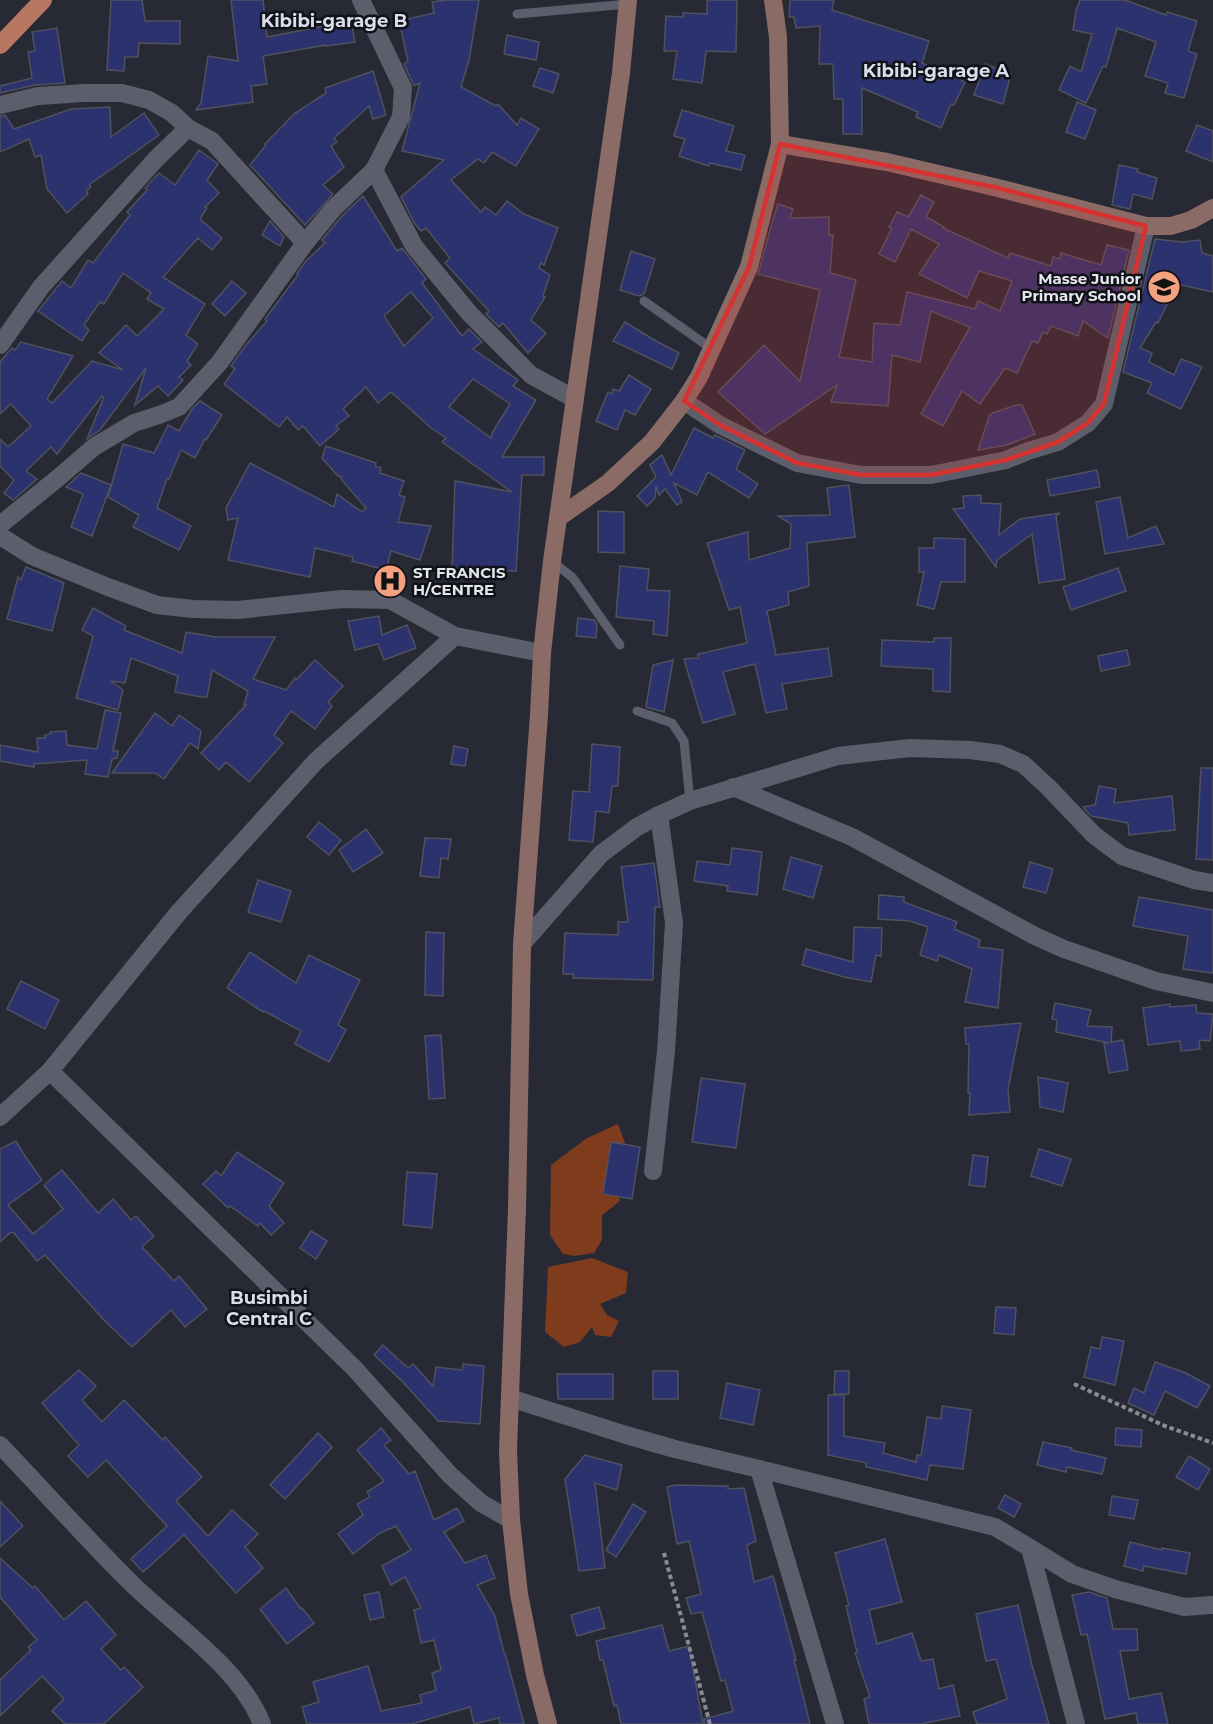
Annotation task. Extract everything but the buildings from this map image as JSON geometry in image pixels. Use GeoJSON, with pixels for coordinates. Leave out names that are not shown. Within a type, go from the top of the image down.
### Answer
{"type":"FeatureCollection","features":[{"type":"Feature","properties":{"kind":"main road"},"geometry":{"type":"LineString","coordinates":[[0,45],[43,0]]}},
{"type":"Feature","properties":{"kind":"main road"},"geometry":{"type":"LineString","coordinates":[[558,518],[608,483],[652,442],[684,400],[699,377],[749,267],[780,144],[778,37],[773,0]]}},
{"type":"Feature","properties":{"kind":"main road"},"geometry":{"type":"LineString","coordinates":[[548,1724],[535,1676],[519,1594],[511,1520],[508,1450],[517,1208],[522,944],[542,653],[552,561],[621,74],[628,2]]}},
{"type":"Feature","properties":{"kind":"main road"},"geometry":{"type":"LineString","coordinates":[[780,144],[887,162],[1146,226],[1171,226],[1191,220],[1213,208]]}},
{"type":"Feature","properties":{"kind":"street"},"geometry":{"type":"LineString","coordinates":[[0,525],[94,447],[134,423],[179,407],[220,362],[305,243],[333,209],[374,170],[401,117],[403,88],[361,0]]}},
{"type":"Feature","properties":{"kind":"street"},"geometry":{"type":"LineString","coordinates":[[0,105],[38,96],[85,93],[122,93],[149,100],[172,113],[188,128],[212,141],[305,243]]}},
{"type":"Feature","properties":{"kind":"street"},"geometry":{"type":"LineString","coordinates":[[0,345],[40,287],[156,159],[188,128]]}},
{"type":"Feature","properties":{"kind":"street"},"geometry":{"type":"LineString","coordinates":[[374,170],[414,246],[469,313],[531,375],[574,399]]}},
{"type":"Feature","properties":{"kind":"street"},"geometry":{"type":"LineString","coordinates":[[684,400],[720,425],[797,463],[861,475],[931,475],[1006,460],[1058,442],[1088,423],[1104,404],[1146,226]]}},
{"type":"Feature","properties":{"kind":"street"},"geometry":{"type":"LineString","coordinates":[[0,536],[32,556],[157,605],[238,610],[342,599],[390,600],[455,636],[542,653]]}},
{"type":"Feature","properties":{"kind":"street"},"geometry":{"type":"LineString","coordinates":[[0,1117],[50,1071],[178,912],[316,761],[455,636]]}},
{"type":"Feature","properties":{"kind":"street"},"geometry":{"type":"LineString","coordinates":[[522,944],[601,854],[637,827],[659,815],[690,801],[838,756],[910,747],[1000,754],[1023,764],[1094,835],[1122,856],[1194,880],[1213,883]]}},
{"type":"Feature","properties":{"kind":"street"},"geometry":{"type":"LineString","coordinates":[[733,787],[852,837],[1025,931],[1064,949],[1156,981],[1213,993]]}},
{"type":"Feature","properties":{"kind":"street"},"geometry":{"type":"LineString","coordinates":[[653,1171],[666,1051],[674,923],[659,815]]}},
{"type":"Feature","properties":{"kind":"street"},"geometry":{"type":"LineString","coordinates":[[50,1071],[354,1368],[450,1475],[481,1503],[511,1520]]}},
{"type":"Feature","properties":{"kind":"street"},"geometry":{"type":"LineString","coordinates":[[510,1398],[675,1449],[995,1527],[1072,1574],[1115,1589],[1184,1607],[1213,1605]]}},
{"type":"Feature","properties":{"kind":"street"},"geometry":{"type":"LineString","coordinates":[[0,1445],[130,1582],[228,1671],[257,1712],[262,1724]]}},
{"type":"Feature","properties":{"kind":"street"},"geometry":{"type":"LineString","coordinates":[[759,1469],[835,1724]]}},
{"type":"Feature","properties":{"kind":"street"},"geometry":{"type":"LineString","coordinates":[[1030,1548],[1076,1724]]}},
{"type":"Feature","properties":{"kind":"lane"},"geometry":{"type":"LineString","coordinates":[[517,14],[628,2]]}},
{"type":"Feature","properties":{"kind":"lane"},"geometry":{"type":"LineString","coordinates":[[644,301],[712,349]]}},
{"type":"Feature","properties":{"kind":"lane"},"geometry":{"type":"LineString","coordinates":[[552,561],[573,578],[620,645]]}},
{"type":"Feature","properties":{"kind":"lane"},"geometry":{"type":"LineString","coordinates":[[637,711],[672,723],[684,741],[690,801]]}},
{"type":"Feature","properties":{"kind":"path"},"geometry":{"type":"LineString","coordinates":[[1074,1384],[1164,1426],[1213,1443]]}},
{"type":"Feature","properties":{"kind":"path"},"geometry":{"type":"LineString","coordinates":[[664,1553],[710,1724]]}},
{"type":"Feature","properties":{"kind":"highlighted area"},"geometry":{"type":"Polygon","coordinates":[[[780,144],[994,187],[1146,226],[1104,404],[1088,423],[1058,442],[1006,460],[931,475],[861,475],[797,463],[720,425],[684,401],[749,267],[780,144]]]}},
{"type":"Feature","properties":{"kind":"shaded area"},"geometry":{"type":"Polygon","coordinates":[[[618,1124],[625,1143],[611,1158],[620,1201],[602,1215],[602,1240],[594,1253],[575,1256],[563,1254],[550,1235],[551,1165],[587,1138],[618,1124]]]}},
{"type":"Feature","properties":{"kind":"shaded area"},"geometry":{"type":"Polygon","coordinates":[[[592,1258],[628,1272],[626,1293],[600,1304],[607,1315],[619,1321],[611,1337],[595,1335],[592,1327],[580,1342],[564,1347],[545,1332],[548,1267],[592,1258]]]}},
{"type":"Feature","properties":{"kind":"place","name":"Masse Junior Primary School"},"geometry":{"type":"Point","coordinates":[1164,287]}},
{"type":"Feature","properties":{"kind":"place","name":"ST FRANCIS H/CENTRE"},"geometry":{"type":"Point","coordinates":[390,581]}},
{"type":"Feature","properties":{"kind":"district","name":"Kibibi-garage B"},"geometry":{"type":"Point","coordinates":[334,21]}},
{"type":"Feature","properties":{"kind":"district","name":"Kibibi-garage A"},"geometry":{"type":"Point","coordinates":[936,71]}},
{"type":"Feature","properties":{"kind":"district","name":"Busimbi Central C"},"geometry":{"type":"Point","coordinates":[269,1308]}}]}
